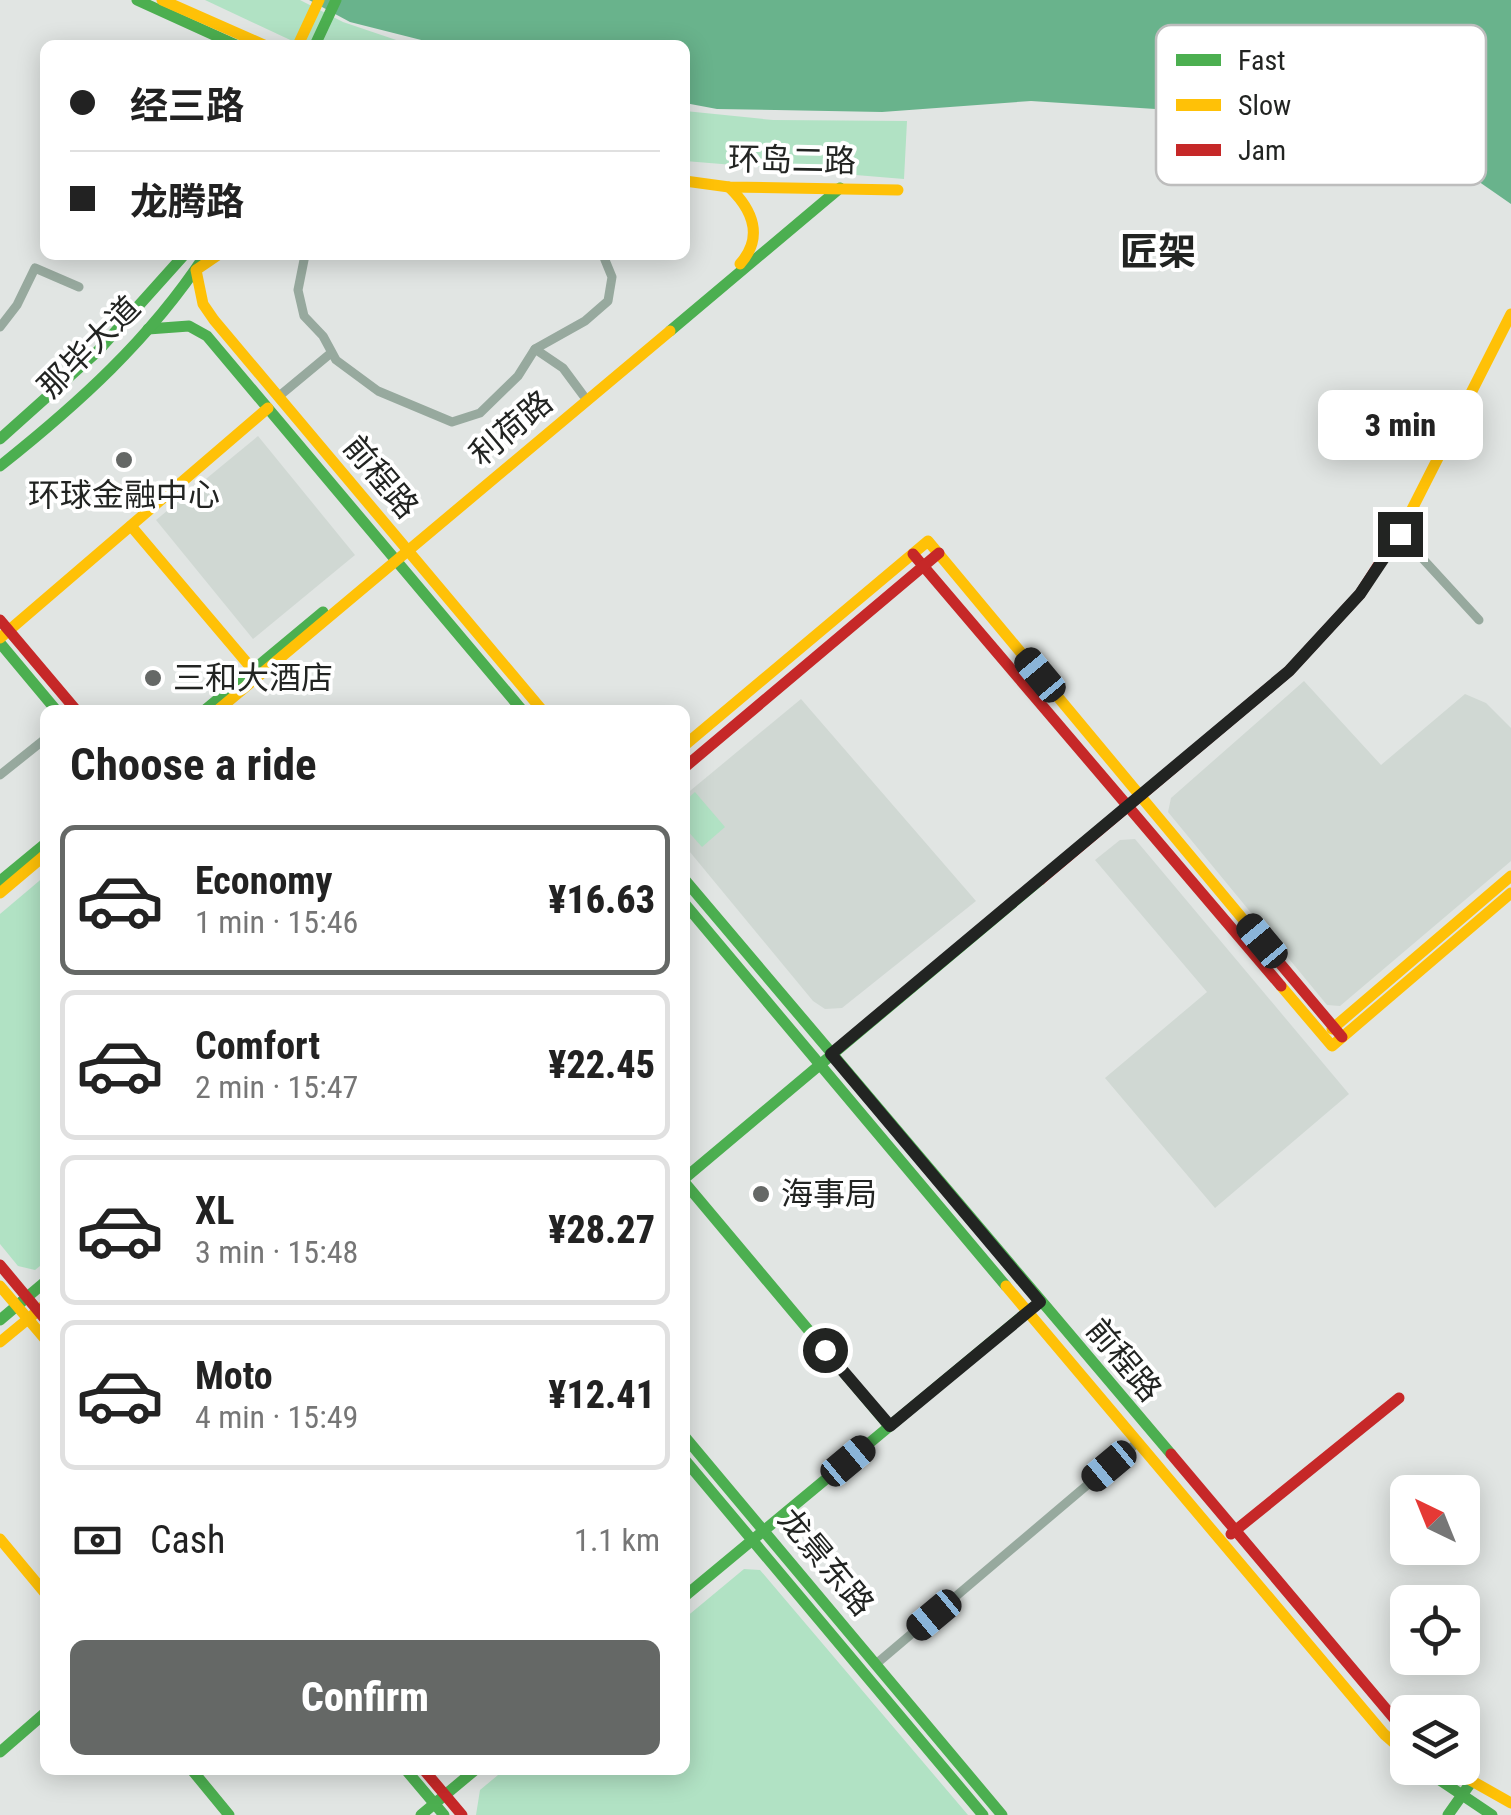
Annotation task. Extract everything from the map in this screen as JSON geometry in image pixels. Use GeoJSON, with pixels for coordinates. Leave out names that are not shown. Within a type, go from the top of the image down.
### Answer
{"type":"FeatureCollection","features":[{"type":"Feature","properties":{"kind":"main road"},"geometry":{"type":"LineString","coordinates":[[137,0],[225,40]]}},
{"type":"Feature","properties":{"kind":"main road"},"geometry":{"type":"LineString","coordinates":[[162,0],[253,40]]}},
{"type":"Feature","properties":{"kind":"main road"},"geometry":{"type":"LineString","coordinates":[[300,40],[320,0]]}},
{"type":"Feature","properties":{"kind":"main road"},"geometry":{"type":"LineString","coordinates":[[316,40],[336,0]]}},
{"type":"Feature","properties":{"kind":"main road","name":"环岛二路"},"geometry":{"type":"LineString","coordinates":[[690,183],[729,188],[898,190]]}},
{"type":"Feature","properties":{"kind":"main road","name":"利荷路"},"geometry":{"type":"LineString","coordinates":[[224,705],[746,259],[754,249],[755,227],[751,212],[729,188]]}},
{"type":"Feature","properties":{"kind":"main road","name":"利荷路"},"geometry":{"type":"LineString","coordinates":[[405,548],[840,188]]}},
{"type":"Feature","properties":{"kind":"main road"},"geometry":{"type":"LineString","coordinates":[[167,276],[172,260]]}},
{"type":"Feature","properties":{"kind":"main road","name":"那毕大道"},"geometry":{"type":"LineString","coordinates":[[0,439],[77,376],[180,260]]}},
{"type":"Feature","properties":{"kind":"main road","name":"那毕大道"},"geometry":{"type":"LineString","coordinates":[[0,466],[70,408],[148,330],[202,260]]}},
{"type":"Feature","properties":{"kind":"main road"},"geometry":{"type":"LineString","coordinates":[[196,270],[211,260]]}},
{"type":"Feature","properties":{"kind":"main road","name":"前程路"},"geometry":{"type":"LineString","coordinates":[[196,270],[203,304],[214,320],[538,705]]}},
{"type":"Feature","properties":{"kind":"main road"},"geometry":{"type":"LineString","coordinates":[[690,1176],[1289,671],[1360,594],[1400,534],[1511,314]]}},
{"type":"Feature","properties":{"kind":"main road","name":"前程路"},"geometry":{"type":"LineString","coordinates":[[148,330],[189,326],[208,336],[518,705]]}},
{"type":"Feature","properties":{"kind":"main road"},"geometry":{"type":"LineString","coordinates":[[2,633],[268,408]]}},
{"type":"Feature","properties":{"kind":"main road"},"geometry":{"type":"LineString","coordinates":[[132,526],[253,670]]}},
{"type":"Feature","properties":{"kind":"main road"},"geometry":{"type":"LineString","coordinates":[[690,741],[928,541],[1338,1032]]}},
{"type":"Feature","properties":{"kind":"main road"},"geometry":{"type":"LineString","coordinates":[[913,554],[1328,1041],[1511,876]]}},
{"type":"Feature","properties":{"kind":"main road"},"geometry":{"type":"LineString","coordinates":[[690,763],[939,554]]}},
{"type":"Feature","properties":{"kind":"main road","name":"利荷路"},"geometry":{"type":"LineString","coordinates":[[211,705],[394,558]]}},
{"type":"Feature","properties":{"kind":"main road"},"geometry":{"type":"LineString","coordinates":[[2,633],[52,705]]}},
{"type":"Feature","properties":{"kind":"main road"},"geometry":{"type":"LineString","coordinates":[[2,633],[71,705]]}},
{"type":"Feature","properties":{"kind":"main road"},"geometry":{"type":"LineString","coordinates":[[0,881],[40,848]]}},
{"type":"Feature","properties":{"kind":"main road"},"geometry":{"type":"LineString","coordinates":[[0,893],[40,859]]}},
{"type":"Feature","properties":{"kind":"main road","name":"前程路"},"geometry":{"type":"LineString","coordinates":[[690,886],[1390,1714]]}},
{"type":"Feature","properties":{"kind":"main road"},"geometry":{"type":"LineString","coordinates":[[1338,1032],[1511,893]]}},
{"type":"Feature","properties":{"kind":"main road","name":"前程路"},"geometry":{"type":"LineString","coordinates":[[690,910],[1390,1739]]}},
{"type":"Feature","properties":{"kind":"main road"},"geometry":{"type":"LineString","coordinates":[[690,1186],[890,1426]]}},
{"type":"Feature","properties":{"kind":"main road"},"geometry":{"type":"LineString","coordinates":[[0,1265],[22,1302]]}},
{"type":"Feature","properties":{"kind":"main road"},"geometry":{"type":"LineString","coordinates":[[0,1286],[39,1313],[0,1342]]}},
{"type":"Feature","properties":{"kind":"main road"},"geometry":{"type":"LineString","coordinates":[[0,1320],[40,1286]]}},
{"type":"Feature","properties":{"kind":"main road"},"geometry":{"type":"LineString","coordinates":[[690,1592],[1040,1302]]}},
{"type":"Feature","properties":{"kind":"main road"},"geometry":{"type":"LineString","coordinates":[[1222,1542],[1399,1398]]}},
{"type":"Feature","properties":{"kind":"main road","name":"龙景东路"},"geometry":{"type":"LineString","coordinates":[[690,1443],[1002,1815]]}},
{"type":"Feature","properties":{"kind":"main road","name":"龙景东路"},"geometry":{"type":"LineString","coordinates":[[690,1466],[983,1815]]}},
{"type":"Feature","properties":{"kind":"main road"},"geometry":{"type":"LineString","coordinates":[[0,1540],[40,1588]]}},
{"type":"Feature","properties":{"kind":"main road"},"geometry":{"type":"LineString","coordinates":[[0,1752],[40,1718]]}},
{"type":"Feature","properties":{"kind":"main road"},"geometry":{"type":"LineString","coordinates":[[196,1775],[230,1815]]}},
{"type":"Feature","properties":{"kind":"main road"},"geometry":{"type":"LineString","coordinates":[[412,1775],[462,1815]]}},
{"type":"Feature","properties":{"kind":"main road"},"geometry":{"type":"LineString","coordinates":[[427,1775],[444,1815]]}},
{"type":"Feature","properties":{"kind":"main road"},"geometry":{"type":"LineString","coordinates":[[421,1815],[469,1775]]}},
{"type":"Feature","properties":{"kind":"main road"},"geometry":{"type":"LineString","coordinates":[[1445,1785],[1471,1810],[1492,1815]]}},
{"type":"Feature","properties":{"kind":"main road"},"geometry":{"type":"LineString","coordinates":[[1448,1815],[1478,1785]]}},
{"type":"Feature","properties":{"kind":"main road"},"geometry":{"type":"LineString","coordinates":[[1478,1785],[1511,1803]]}},
{"type":"Feature","properties":{"kind":"main road"},"geometry":{"type":"LineString","coordinates":[[1471,1810],[1478,1785]]}},
{"type":"Feature","properties":{"kind":"street"},"geometry":{"type":"LineString","coordinates":[[304,260],[299,297],[304,316],[323,336],[330,354],[378,391],[452,422],[480,413],[518,376],[535,349],[585,321],[608,301],[612,278],[604,260]]}},
{"type":"Feature","properties":{"kind":"street"},"geometry":{"type":"LineString","coordinates":[[0,327],[35,268],[79,287]]}},
{"type":"Feature","properties":{"kind":"street"},"geometry":{"type":"LineString","coordinates":[[535,349],[563,368],[583,395]]}},
{"type":"Feature","properties":{"kind":"street"},"geometry":{"type":"LineString","coordinates":[[278,397],[330,354]]}},
{"type":"Feature","properties":{"kind":"street"},"geometry":{"type":"LineString","coordinates":[[1400,534],[1480,620]]}},
{"type":"Feature","properties":{"kind":"street"},"geometry":{"type":"LineString","coordinates":[[1,777],[40,743]]}},
{"type":"Feature","properties":{"kind":"street"},"geometry":{"type":"LineString","coordinates":[[876,1664],[1138,1442]]}},
{"type":"Feature","properties":{"kind":"shaded area"},"geometry":{"type":"Polygon","coordinates":[[[205,0],[300,0],[343,22],[396,40],[290,40],[205,0]]]}},
{"type":"Feature","properties":{"kind":"shaded area"},"geometry":{"type":"Polygon","coordinates":[[[309,0],[1511,0],[1511,204],[1484,185],[1486,25],[1156,25],[1156,109],[1031,101],[882,112],[717,109],[690,104],[690,40],[421,40],[350,22],[309,0]]]}},
{"type":"Feature","properties":{"kind":"shaded area"},"geometry":{"type":"Polygon","coordinates":[[[690,112],[773,120],[907,121],[904,179],[690,161],[690,112]]]}},
{"type":"Feature","properties":{"kind":"shaded area"},"geometry":{"type":"Polygon","coordinates":[[[258,436],[355,555],[253,639],[156,520],[258,436]]]}},
{"type":"Feature","properties":{"kind":"shaded area"},"geometry":{"type":"Polygon","coordinates":[[[1304,681],[1381,765],[1465,694],[1486,703],[1511,728],[1511,861],[1340,1006],[1327,1005],[1168,812],[1171,798],[1304,681]]]}},
{"type":"Feature","properties":{"kind":"shaded area"},"geometry":{"type":"Polygon","coordinates":[[[801,699],[976,901],[842,1008],[825,1009],[813,1001],[690,852],[690,791],[801,699]]]}},
{"type":"Feature","properties":{"kind":"shaded area"},"geometry":{"type":"Polygon","coordinates":[[[695,792],[725,827],[702,847],[690,834],[690,796],[695,792]]]}},
{"type":"Feature","properties":{"kind":"shaded area"},"geometry":{"type":"Polygon","coordinates":[[[1135,839],[1349,1094],[1215,1208],[1105,1078],[1207,992],[1095,860],[1120,840],[1135,839]]]}},
{"type":"Feature","properties":{"kind":"shaded area"},"geometry":{"type":"Polygon","coordinates":[[[40,880],[40,1266],[35,1270],[18,1266],[0,1244],[0,914],[40,880]]]}},
{"type":"Feature","properties":{"kind":"shaded area"},"geometry":{"type":"Polygon","coordinates":[[[744,1569],[760,1570],[968,1815],[476,1815],[480,1790],[498,1775],[690,1775],[690,1614],[744,1569]]]}},
{"type":"Feature","properties":{"kind":"traffic: fast"},"geometry":{"type":"LineString","coordinates":[[137,0],[225,40]]}},
{"type":"Feature","properties":{"kind":"traffic: fast"},"geometry":{"type":"LineString","coordinates":[[317,40],[336,0]]}},
{"type":"Feature","properties":{"kind":"traffic: fast"},"geometry":{"type":"LineString","coordinates":[[670,331],[840,188]]}},
{"type":"Feature","properties":{"kind":"traffic: fast"},"geometry":{"type":"LineString","coordinates":[[0,439],[97,352],[180,260]]}},
{"type":"Feature","properties":{"kind":"traffic: fast"},"geometry":{"type":"LineString","coordinates":[[0,466],[111,369],[161,315],[202,260]]}},
{"type":"Feature","properties":{"kind":"traffic: fast"},"geometry":{"type":"LineString","coordinates":[[148,329],[189,326],[207,336],[518,705]]}},
{"type":"Feature","properties":{"kind":"traffic: fast"},"geometry":{"type":"LineString","coordinates":[[211,705],[323,612]]}},
{"type":"Feature","properties":{"kind":"traffic: fast"},"geometry":{"type":"LineString","coordinates":[[0,643],[52,705]]}},
{"type":"Feature","properties":{"kind":"traffic: fast"},"geometry":{"type":"LineString","coordinates":[[0,881],[40,848]]}},
{"type":"Feature","properties":{"kind":"traffic: fast"},"geometry":{"type":"LineString","coordinates":[[690,1174],[1040,880]]}},
{"type":"Feature","properties":{"kind":"traffic: fast"},"geometry":{"type":"LineString","coordinates":[[690,886],[1171,1454]]}},
{"type":"Feature","properties":{"kind":"traffic: fast"},"geometry":{"type":"LineString","coordinates":[[690,910],[1006,1286]]}},
{"type":"Feature","properties":{"kind":"traffic: fast"},"geometry":{"type":"LineString","coordinates":[[690,1189],[889,1426]]}},
{"type":"Feature","properties":{"kind":"traffic: fast"},"geometry":{"type":"LineString","coordinates":[[0,1320],[40,1286]]}},
{"type":"Feature","properties":{"kind":"traffic: fast"},"geometry":{"type":"LineString","coordinates":[[690,1592],[1032,1308]]}},
{"type":"Feature","properties":{"kind":"traffic: fast"},"geometry":{"type":"LineString","coordinates":[[690,1443],[1002,1815]]}},
{"type":"Feature","properties":{"kind":"traffic: fast"},"geometry":{"type":"LineString","coordinates":[[690,1466],[983,1815]]}},
{"type":"Feature","properties":{"kind":"traffic: fast"},"geometry":{"type":"LineString","coordinates":[[0,1752],[40,1717]]}},
{"type":"Feature","properties":{"kind":"traffic: fast"},"geometry":{"type":"LineString","coordinates":[[196,1775],[229,1815]]}},
{"type":"Feature","properties":{"kind":"traffic: fast"},"geometry":{"type":"LineString","coordinates":[[410,1775],[444,1815]]}},
{"type":"Feature","properties":{"kind":"traffic: fast"},"geometry":{"type":"LineString","coordinates":[[421,1815],[469,1775]]}},
{"type":"Feature","properties":{"kind":"traffic: fast"},"geometry":{"type":"LineString","coordinates":[[1447,1785],[1492,1815]]}},
{"type":"Feature","properties":{"kind":"traffic: fast"},"geometry":{"type":"LineString","coordinates":[[1448,1815],[1469,1785]]}},
{"type":"Feature","properties":{"kind":"traffic: slow"},"geometry":{"type":"LineString","coordinates":[[162,0],[253,40]]}},
{"type":"Feature","properties":{"kind":"traffic: slow"},"geometry":{"type":"LineString","coordinates":[[300,40],[319,0]]}},
{"type":"Feature","properties":{"kind":"traffic: slow"},"geometry":{"type":"LineString","coordinates":[[690,182],[729,187],[898,190]]}},
{"type":"Feature","properties":{"kind":"traffic: slow"},"geometry":{"type":"LineString","coordinates":[[729,187],[744,205],[752,224],[752,244],[740,264]]}},
{"type":"Feature","properties":{"kind":"traffic: slow"},"geometry":{"type":"LineString","coordinates":[[211,260],[196,270],[203,304],[214,320],[538,705]]}},
{"type":"Feature","properties":{"kind":"traffic: slow"},"geometry":{"type":"LineString","coordinates":[[1404,525],[1511,314]]}},
{"type":"Feature","properties":{"kind":"traffic: slow"},"geometry":{"type":"LineString","coordinates":[[224,705],[670,331]]}},
{"type":"Feature","properties":{"kind":"traffic: slow"},"geometry":{"type":"LineString","coordinates":[[0,638],[268,408]]}},
{"type":"Feature","properties":{"kind":"traffic: slow"},"geometry":{"type":"LineString","coordinates":[[131,526],[253,670]]}},
{"type":"Feature","properties":{"kind":"traffic: slow"},"geometry":{"type":"LineString","coordinates":[[690,741],[928,541],[1257,936]]}},
{"type":"Feature","properties":{"kind":"traffic: slow"},"geometry":{"type":"LineString","coordinates":[[0,893],[40,859]]}},
{"type":"Feature","properties":{"kind":"traffic: slow"},"geometry":{"type":"LineString","coordinates":[[1332,1029],[1511,876]]}},
{"type":"Feature","properties":{"kind":"traffic: slow"},"geometry":{"type":"LineString","coordinates":[[1281,986],[1332,1046],[1511,893]]}},
{"type":"Feature","properties":{"kind":"traffic: slow"},"geometry":{"type":"LineString","coordinates":[[0,1286],[40,1333]]}},
{"type":"Feature","properties":{"kind":"traffic: slow"},"geometry":{"type":"LineString","coordinates":[[1006,1286],[1390,1739]]}},
{"type":"Feature","properties":{"kind":"traffic: slow"},"geometry":{"type":"LineString","coordinates":[[0,1342],[40,1309]]}},
{"type":"Feature","properties":{"kind":"traffic: slow"},"geometry":{"type":"LineString","coordinates":[[0,1539],[40,1587]]}},
{"type":"Feature","properties":{"kind":"traffic: slow"},"geometry":{"type":"LineString","coordinates":[[1479,1785],[1511,1803]]}},
{"type":"Feature","properties":{"kind":"traffic: jam"},"geometry":{"type":"LineString","coordinates":[[1040,880],[1289,671],[1360,594],[1404,525]]}},
{"type":"Feature","properties":{"kind":"traffic: jam"},"geometry":{"type":"LineString","coordinates":[[690,763],[939,553]]}},
{"type":"Feature","properties":{"kind":"traffic: jam"},"geometry":{"type":"LineString","coordinates":[[913,554],[1281,986]]}},
{"type":"Feature","properties":{"kind":"traffic: jam"},"geometry":{"type":"LineString","coordinates":[[0,620],[72,705]]}},
{"type":"Feature","properties":{"kind":"traffic: jam"},"geometry":{"type":"LineString","coordinates":[[1257,936],[1342,1037]]}},
{"type":"Feature","properties":{"kind":"traffic: jam"},"geometry":{"type":"LineString","coordinates":[[0,1265],[40,1313]]}},
{"type":"Feature","properties":{"kind":"traffic: jam"},"geometry":{"type":"LineString","coordinates":[[1231,1534],[1399,1398]]}},
{"type":"Feature","properties":{"kind":"traffic: jam"},"geometry":{"type":"LineString","coordinates":[[1171,1454],[1390,1714]]}},
{"type":"Feature","properties":{"kind":"traffic: jam"},"geometry":{"type":"LineString","coordinates":[[428,1775],[462,1815]]}},
{"type":"Feature","properties":{"kind":"place","name":"环球金融中心"},"geometry":{"type":"Point","coordinates":[124,460]}},
{"type":"Feature","properties":{"kind":"place","name":"三和大酒店"},"geometry":{"type":"Point","coordinates":[153,678]}},
{"type":"Feature","properties":{"kind":"place","name":"海事局"},"geometry":{"type":"Point","coordinates":[761,1194]}},
{"type":"Feature","properties":{"kind":"district","name":"匠架"},"geometry":{"type":"Point","coordinates":[1158,252]}},
{"type":"Feature","properties":{"kind":"route"},"geometry":{"type":"LineString","coordinates":[[825,1350],[890,1426],[1040,1302],[831,1054],[1289,671],[1360,594],[1400,534]]}}]}
